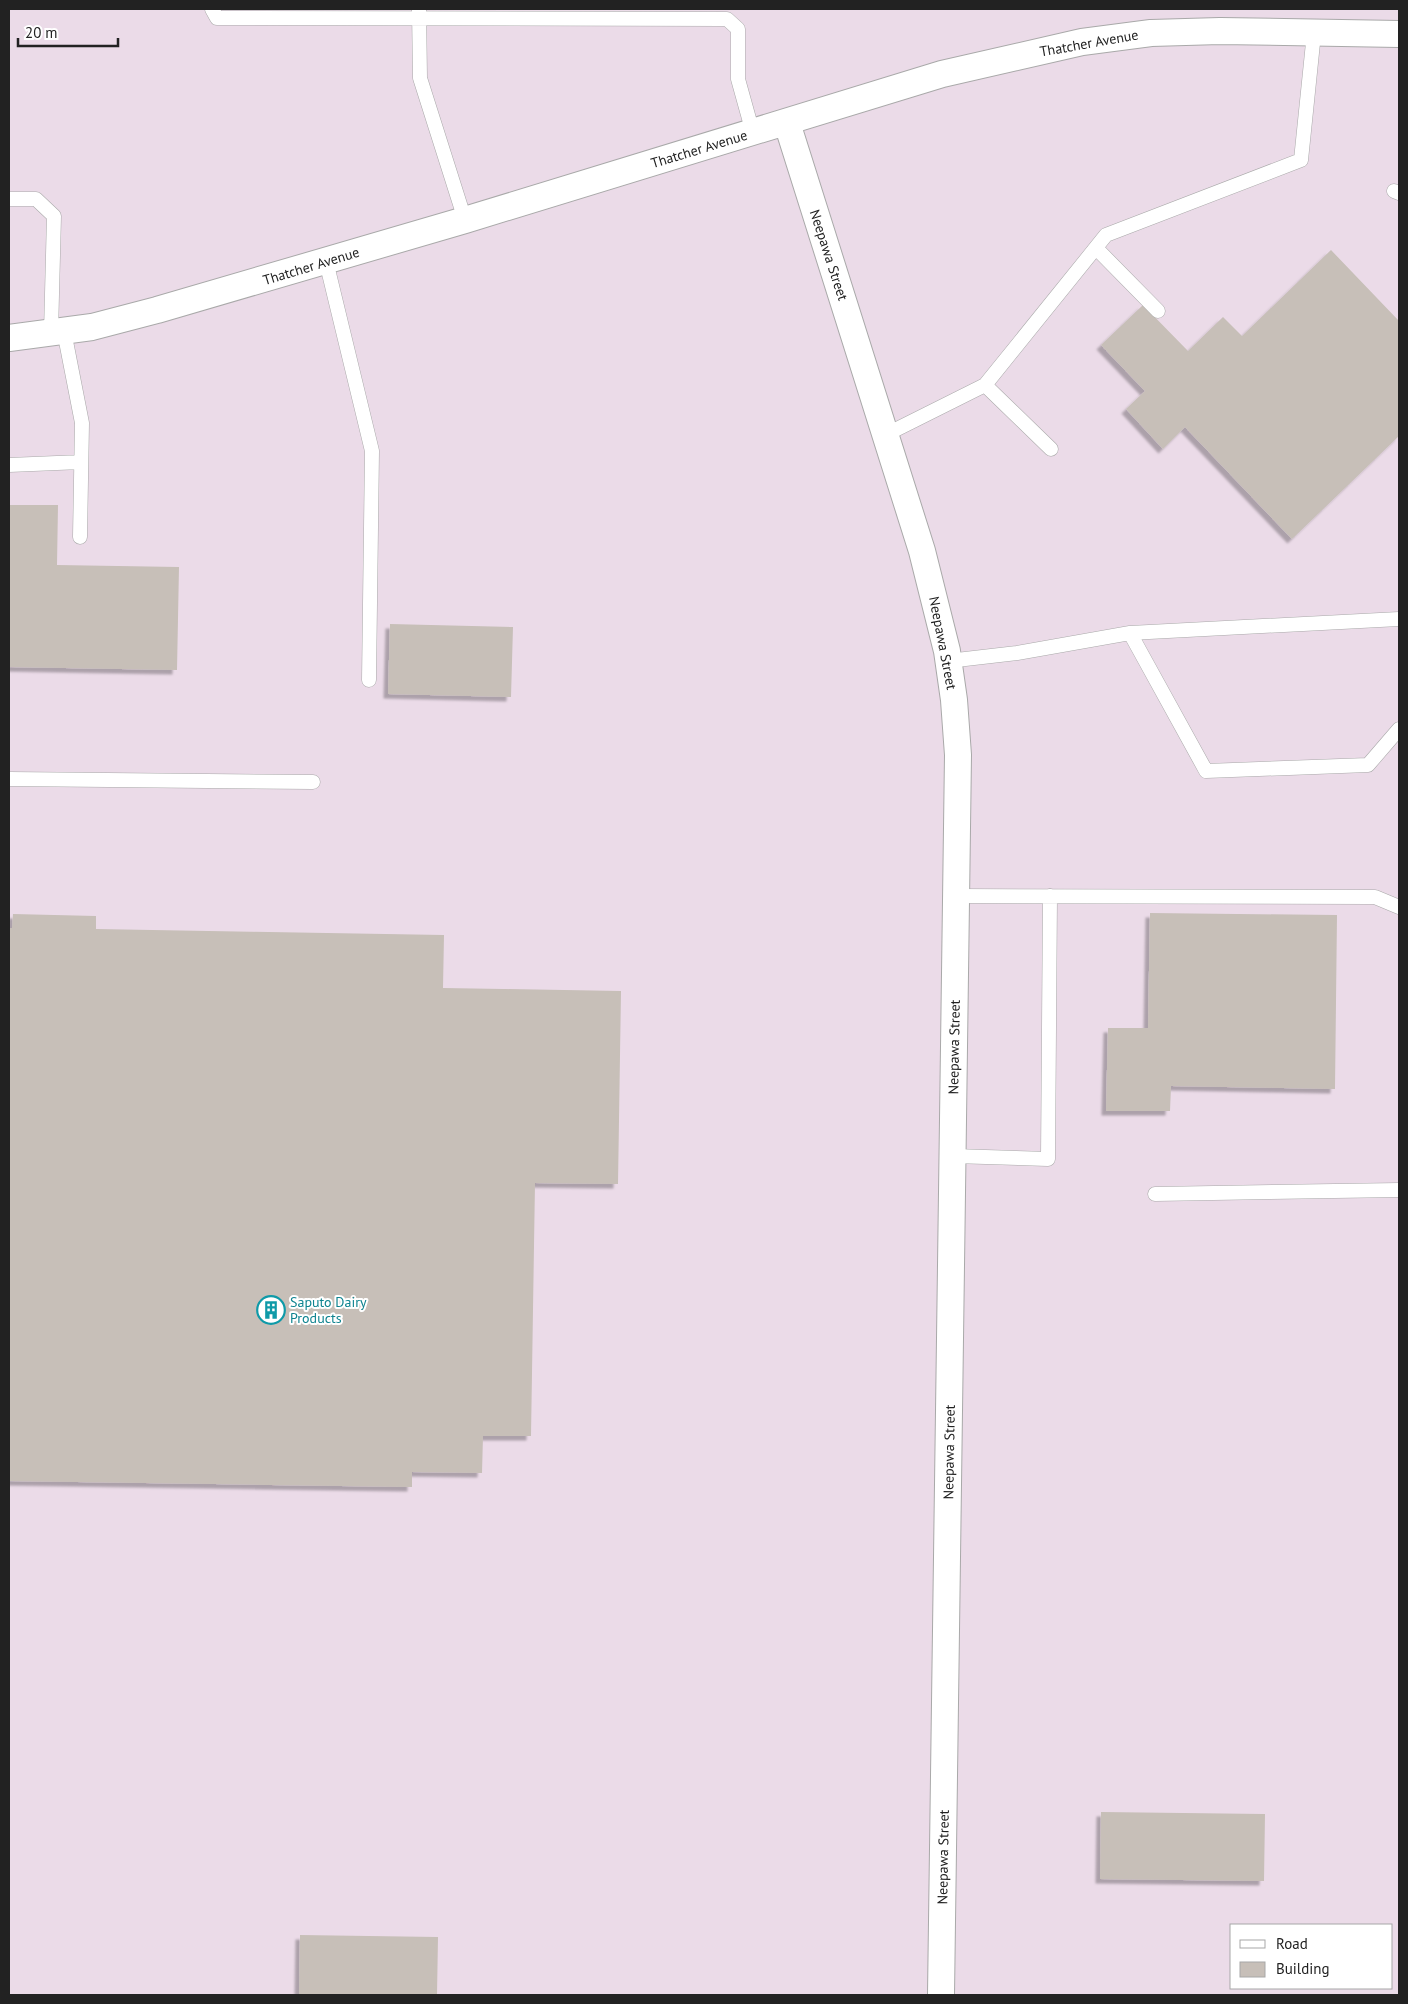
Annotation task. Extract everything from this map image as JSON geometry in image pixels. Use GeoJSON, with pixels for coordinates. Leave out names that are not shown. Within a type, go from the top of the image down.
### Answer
{"type":"FeatureCollection","features":[{"type":"Feature","properties":{"kind":"street","name":"Thatcher Avenue"},"geometry":{"type":"LineString","coordinates":[[9,338],[92,326],[157,310],[465,220],[942,74],[1082,42],[1151,33],[1220,31],[1399,34]]}},
{"type":"Feature","properties":{"kind":"street","name":"Neepawa Street"},"geometry":{"type":"LineString","coordinates":[[787,123],[922,550],[948,661],[954,700],[958,755],[941,1995]]}},
{"type":"Feature","properties":{"kind":"lane"},"geometry":{"type":"LineString","coordinates":[[212,9],[217,18],[419,14],[728,19],[738,30],[738,79],[753,133]]}},
{"type":"Feature","properties":{"kind":"lane"},"geometry":{"type":"LineString","coordinates":[[419,14],[420,78],[465,220]]}},
{"type":"Feature","properties":{"kind":"lane"},"geometry":{"type":"LineString","coordinates":[[886,435],[985,385],[1106,235],[1301,160],[1314,33]]}},
{"type":"Feature","properties":{"kind":"lane"},"geometry":{"type":"LineString","coordinates":[[9,199],[36,199],[54,216],[57,332],[82,423],[80,537]]}},
{"type":"Feature","properties":{"kind":"lane"},"geometry":{"type":"LineString","coordinates":[[1096,248],[1158,311]]}},
{"type":"Feature","properties":{"kind":"lane"},"geometry":{"type":"LineString","coordinates":[[326,261],[372,451],[369,680]]}},
{"type":"Feature","properties":{"kind":"lane"},"geometry":{"type":"LineString","coordinates":[[985,385],[1051,449]]}},
{"type":"Feature","properties":{"kind":"lane"},"geometry":{"type":"LineString","coordinates":[[9,466],[81,462]]}},
{"type":"Feature","properties":{"kind":"lane"},"geometry":{"type":"LineString","coordinates":[[948,661],[1017,653],[1130,633],[1399,619]]}},
{"type":"Feature","properties":{"kind":"lane"},"geometry":{"type":"LineString","coordinates":[[1130,633],[1206,771],[1368,765],[1399,729]]}},
{"type":"Feature","properties":{"kind":"lane"},"geometry":{"type":"LineString","coordinates":[[9,779],[312,782]]}},
{"type":"Feature","properties":{"kind":"lane"},"geometry":{"type":"LineString","coordinates":[[956,896],[1375,897],[1399,907]]}},
{"type":"Feature","properties":{"kind":"lane"},"geometry":{"type":"LineString","coordinates":[[953,1156],[1048,1159],[1050,896]]}},
{"type":"Feature","properties":{"kind":"lane"},"geometry":{"type":"LineString","coordinates":[[1155,1194],[1399,1190]]}},
{"type":"Feature","properties":{"kind":"shaded area"},"geometry":{"type":"Polygon","coordinates":[[[9,9],[1399,9],[1399,1995],[9,1995],[9,9]]]}},
{"type":"Feature","properties":{"kind":"building"},"geometry":{"type":"Polygon","coordinates":[[[1331,250],[1399,321],[1399,436],[1292,539],[1185,427],[1163,449],[1126,409],[1145,391],[1101,345],[1143,305],[1188,351],[1223,317],[1242,336],[1331,250]]]}},
{"type":"Feature","properties":{"kind":"building"},"geometry":{"type":"Polygon","coordinates":[[[9,505],[58,505],[57,565],[179,567],[177,670],[9,667],[9,505]]]}},
{"type":"Feature","properties":{"kind":"building"},"geometry":{"type":"Polygon","coordinates":[[[390,624],[513,627],[511,697],[388,694],[390,624]]]}},
{"type":"Feature","properties":{"kind":"building"},"geometry":{"type":"Polygon","coordinates":[[[1150,913],[1337,915],[1335,1089],[1171,1086],[1170,1111],[1106,1111],[1108,1028],[1148,1028],[1150,913]]]}},
{"type":"Feature","properties":{"kind":"building","name":"Saputo Dairy Products"},"geometry":{"type":"Polygon","coordinates":[[[13,914],[96,916],[96,929],[444,935],[443,988],[621,991],[618,1184],[535,1183],[531,1436],[483,1436],[482,1473],[412,1472],[412,1487],[9,1481],[9,928],[12,928],[13,914]]]}},
{"type":"Feature","properties":{"kind":"building"},"geometry":{"type":"Polygon","coordinates":[[[1101,1812],[1265,1814],[1264,1881],[1100,1879],[1101,1812]]]}},
{"type":"Feature","properties":{"kind":"building"},"geometry":{"type":"Polygon","coordinates":[[[300,1935],[438,1937],[437,1995],[299,1995],[300,1935]]]}},
{"type":"Feature","properties":{"kind":"place","name":"Saputo Dairy Products"},"geometry":{"type":"Point","coordinates":[271,1310]}}]}
